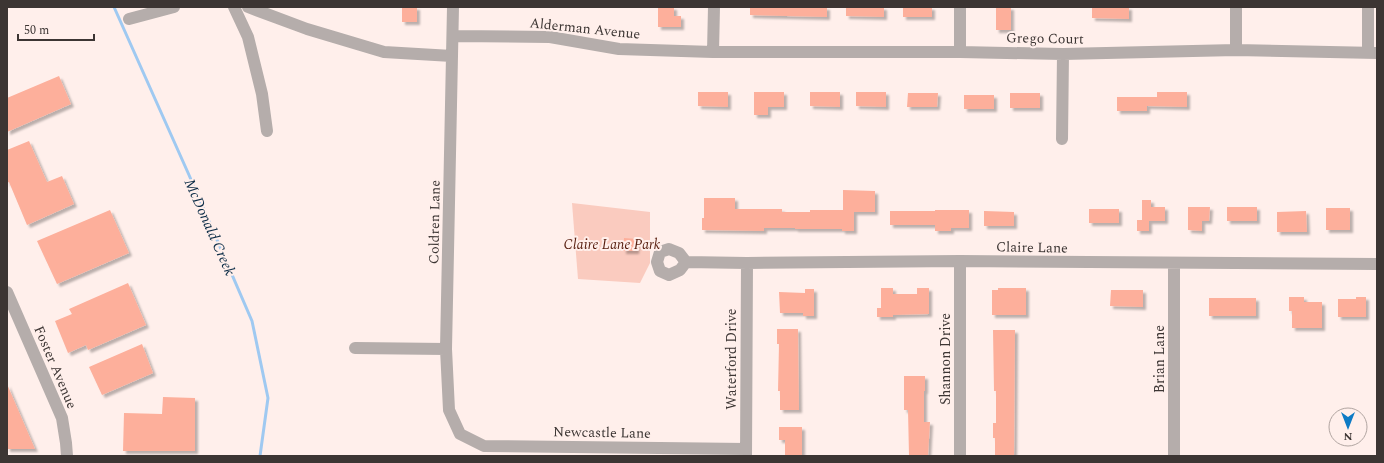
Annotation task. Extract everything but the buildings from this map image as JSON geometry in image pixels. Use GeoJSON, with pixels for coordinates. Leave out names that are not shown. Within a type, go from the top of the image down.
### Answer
{"type":"FeatureCollection","features":[{"type":"Feature","properties":{"kind":"street"},"geometry":{"type":"LineString","coordinates":[[129,19],[174,7]]}},
{"type":"Feature","properties":{"kind":"street"},"geometry":{"type":"LineString","coordinates":[[234,7],[248,37],[262,94],[266,131]]}},
{"type":"Feature","properties":{"kind":"street"},"geometry":{"type":"LineString","coordinates":[[248,7],[307,29],[384,52],[452,56]]}},
{"type":"Feature","properties":{"kind":"street","name":"Coldren Lane"},"geometry":{"type":"LineString","coordinates":[[453,7],[446,349],[449,410],[460,434]]}},
{"type":"Feature","properties":{"kind":"street"},"geometry":{"type":"LineString","coordinates":[[713,52],[714,7]]}},
{"type":"Feature","properties":{"kind":"street"},"geometry":{"type":"LineString","coordinates":[[960,7],[960,52]]}},
{"type":"Feature","properties":{"kind":"street"},"geometry":{"type":"LineString","coordinates":[[1236,7],[1236,50]]}},
{"type":"Feature","properties":{"kind":"street"},"geometry":{"type":"LineString","coordinates":[[1368,7],[1372,52]]}},
{"type":"Feature","properties":{"kind":"street","name":"Alderman Avenue"},"geometry":{"type":"LineString","coordinates":[[453,36],[550,37],[619,49],[713,52]]}},
{"type":"Feature","properties":{"kind":"street","name":"Grego Court"},"geometry":{"type":"LineString","coordinates":[[713,52],[960,52],[1063,54],[1236,50],[1372,52]]}},
{"type":"Feature","properties":{"kind":"street"},"geometry":{"type":"LineString","coordinates":[[1062,139],[1063,54]]}},
{"type":"Feature","properties":{"kind":"street","name":"Claire Lane"},"geometry":{"type":"LineString","coordinates":[[686,262],[747,263],[960,261],[1377,264]]}},
{"type":"Feature","properties":{"kind":"street","name":"Shannon Drive"},"geometry":{"type":"LineString","coordinates":[[960,261],[960,456]]}},
{"type":"Feature","properties":{"kind":"street","name":"Waterford Drive"},"geometry":{"type":"LineString","coordinates":[[746,452],[747,263]]}},
{"type":"Feature","properties":{"kind":"street","name":"Brian Lane"},"geometry":{"type":"LineString","coordinates":[[1174,263],[1174,456]]}},
{"type":"Feature","properties":{"kind":"street","name":"Foster Avenue"},"geometry":{"type":"LineString","coordinates":[[7,292],[62,418],[67,456]]}},
{"type":"Feature","properties":{"kind":"street"},"geometry":{"type":"LineString","coordinates":[[355,348],[446,349]]}},
{"type":"Feature","properties":{"kind":"street","name":"Newcastle Lane"},"geometry":{"type":"LineString","coordinates":[[460,434],[484,446],[746,452]]}},
{"type":"Feature","properties":{"kind":"green space","name":"Claire Lane Park"},"geometry":{"type":"Polygon","coordinates":[[[572,203],[650,212],[650,263],[640,283],[578,279],[572,203]]]}},
{"type":"Feature","properties":{"kind":"waterway","name":"McDonald Creek"},"geometry":{"type":"LineString","coordinates":[[114,7],[252,321],[268,398],[260,456]]}}]}
